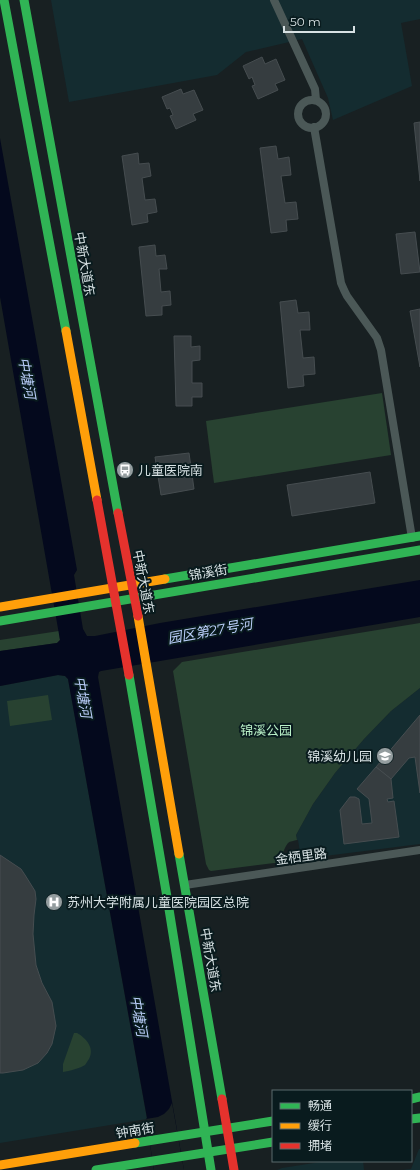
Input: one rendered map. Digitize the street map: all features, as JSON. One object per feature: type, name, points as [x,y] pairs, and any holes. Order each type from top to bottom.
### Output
[{"type":"main road","points":[[4,0],[121,627],[211,1170]]},
{"type":"main road","name":"中新大道东","points":[[24,0],[132,584],[234,1170]]},
{"type":"main road","name":"锦溪街","points":[[0,607],[416,537]]},
{"type":"main road","name":"锦溪街","points":[[0,621],[420,550]]},
{"type":"main road","name":"钟南街","points":[[0,1165],[272,1120]]},
{"type":"main road","points":[[96,1170],[272,1142]]},
{"type":"street","points":[[274,0],[314,90],[316,100]]},
{"type":"street","points":[[307,100],[316,100],[323,105],[325,113],[323,122],[314,127],[307,127],[300,122],[298,110],[307,100]]},
{"type":"street","points":[[314,127],[344,290],[377,338],[381,350],[416,537]]},
{"type":"street","name":"金栖里路","points":[[184,885],[420,850]]},
{"type":"shaded area","points":[[51,0],[420,0],[420,19],[401,23],[412,86],[333,120],[328,98],[302,39],[246,52],[217,75],[69,102]]},
{"type":"shaded area","name":"苏州大学附属儿童医院园区总院","points":[[58,675],[65,676],[68,679],[147,1119],[0,1143],[0,686]]},
{"type":"shaded area","name":"锦溪幼儿园","points":[[420,688],[420,844],[301,859],[296,835],[313,804],[335,773],[364,739],[391,711]]},
{"type":"shaded area","points":[[419,1149],[420,1170],[403,1170],[411,1169]]},
{"type":"shaded area","points":[[321,1162],[363,1162],[364,1170],[277,1170]]},
{"type":"green space","points":[[382,393],[391,455],[214,483],[206,421]]},
{"type":"green space","name":"锦溪公园","points":[[420,623],[420,688],[391,711],[364,739],[335,773],[313,804],[296,835],[297,840],[288,843],[282,855],[282,862],[211,871],[209,870],[206,864],[173,671],[182,662]]},
{"type":"green space","points":[[59,631],[60,640],[57,643],[0,651],[0,640]]},
{"type":"green space","points":[[48,695],[52,720],[10,726],[7,701]]},
{"type":"green space","points":[[74,1033],[77,1033],[84,1038],[89,1044],[91,1055],[85,1065],[63,1072],[63,1064]]},
{"type":"water","points":[[0,138],[77,570],[74,575],[83,629],[87,636],[95,636],[160,623],[420,580],[420,617],[99,672],[98,677],[184,1170],[154,1170],[147,1118],[68,679],[65,676],[58,675],[0,686],[0,651],[57,643],[60,640],[0,297]]},
{"type":"pier","points":[[172,1103],[184,1170],[154,1170],[146,1119],[158,1117],[164,1114]]},
{"type":"building","points":[[262,57],[265,64],[276,59],[285,80],[275,84],[278,90],[258,99],[252,86],[255,85],[252,77],[249,79],[243,66]]},
{"type":"building","points":[[181,89],[183,94],[194,90],[203,110],[193,114],[196,120],[176,129],[170,116],[173,115],[170,108],[167,109],[162,97]]},
{"type":"building","points":[[420,122],[420,181],[414,123]]},
{"type":"building","points":[[276,146],[278,159],[289,157],[291,175],[281,176],[285,203],[296,202],[298,219],[286,220],[287,231],[271,233],[260,148]]},
{"type":"building","points":[[138,153],[139,164],[149,163],[151,176],[142,178],[145,200],[155,199],[157,212],[147,214],[148,222],[132,225],[122,156]]},
{"type":"building","points":[[415,232],[420,272],[401,274],[396,234]]},
{"type":"building","points":[[155,245],[156,256],[165,255],[167,269],[159,269],[161,292],[170,291],[171,305],[162,306],[162,315],[146,316],[139,247]]},
{"type":"building","points":[[296,300],[298,313],[309,312],[310,330],[300,330],[303,358],[314,357],[315,374],[303,375],[304,386],[288,388],[280,302]]},
{"type":"building","points":[[420,309],[420,367],[410,311]]},
{"type":"building","points":[[174,336],[191,336],[191,347],[200,346],[200,360],[192,361],[192,383],[202,383],[202,397],[192,397],[192,406],[176,406]]},
{"type":"building","points":[[189,453],[194,489],[161,495],[155,457]]},
{"type":"building","points":[[370,472],[375,503],[292,516],[287,485]]},
{"type":"building","points":[[420,715],[420,793],[415,757],[409,758],[391,779],[376,767]]},
{"type":"building","points":[[376,767],[391,779],[393,798],[387,799],[388,802],[394,801],[399,837],[344,844],[340,810],[350,797],[359,799],[362,824],[372,823],[369,799],[357,789]]},
{"type":"building","points":[[0,855],[21,869],[35,891],[36,899],[33,934],[36,965],[42,983],[52,1002],[56,1026],[52,1044],[47,1053],[38,1063],[23,1070],[3,1073],[0,1073]]},
{"type":"traffic: fast","points":[[4,0],[66,331]]},
{"type":"traffic: fast","points":[[24,0],[118,513]]},
{"type":"traffic: fast","points":[[165,579],[420,536]]},
{"type":"traffic: fast","points":[[0,621],[420,550]]},
{"type":"traffic: fast","points":[[129,675],[168,903],[211,1170]]},
{"type":"traffic: fast","points":[[179,854],[222,1099]]},
{"type":"traffic: fast","points":[[412,1099],[420,1097]]},
{"type":"traffic: fast","points":[[412,1119],[420,1118]]},
{"type":"traffic: fast","points":[[135,1143],[272,1121]]},
{"type":"traffic: fast","points":[[96,1170],[272,1142]]},
{"type":"traffic: slow","points":[[66,331],[97,500]]},
{"type":"traffic: slow","points":[[0,607],[165,579]]},
{"type":"traffic: slow","points":[[138,616],[179,854]]},
{"type":"traffic: slow","points":[[0,1165],[135,1143]]},
{"type":"traffic: jam","points":[[97,500],[129,675]]},
{"type":"traffic: jam","points":[[118,513],[138,616]]},
{"type":"traffic: jam","points":[[222,1099],[234,1170]]},
{"type":"place","name":"儿童医院南","points":[[125,470]]},
{"type":"place","name":"锦溪幼儿园","points":[[385,756]]},
{"type":"place","name":"苏州大学附属儿童医院园区总院","points":[[54,902]]},
{"type":"water label","name":"中塘河","points":[[27,378]]},
{"type":"water label","name":"园区第27号河","points":[[210,631]]},
{"type":"water label","name":"中塘河","points":[[83,697]]},
{"type":"water label","name":"中塘河","points":[[139,1016]]}]
